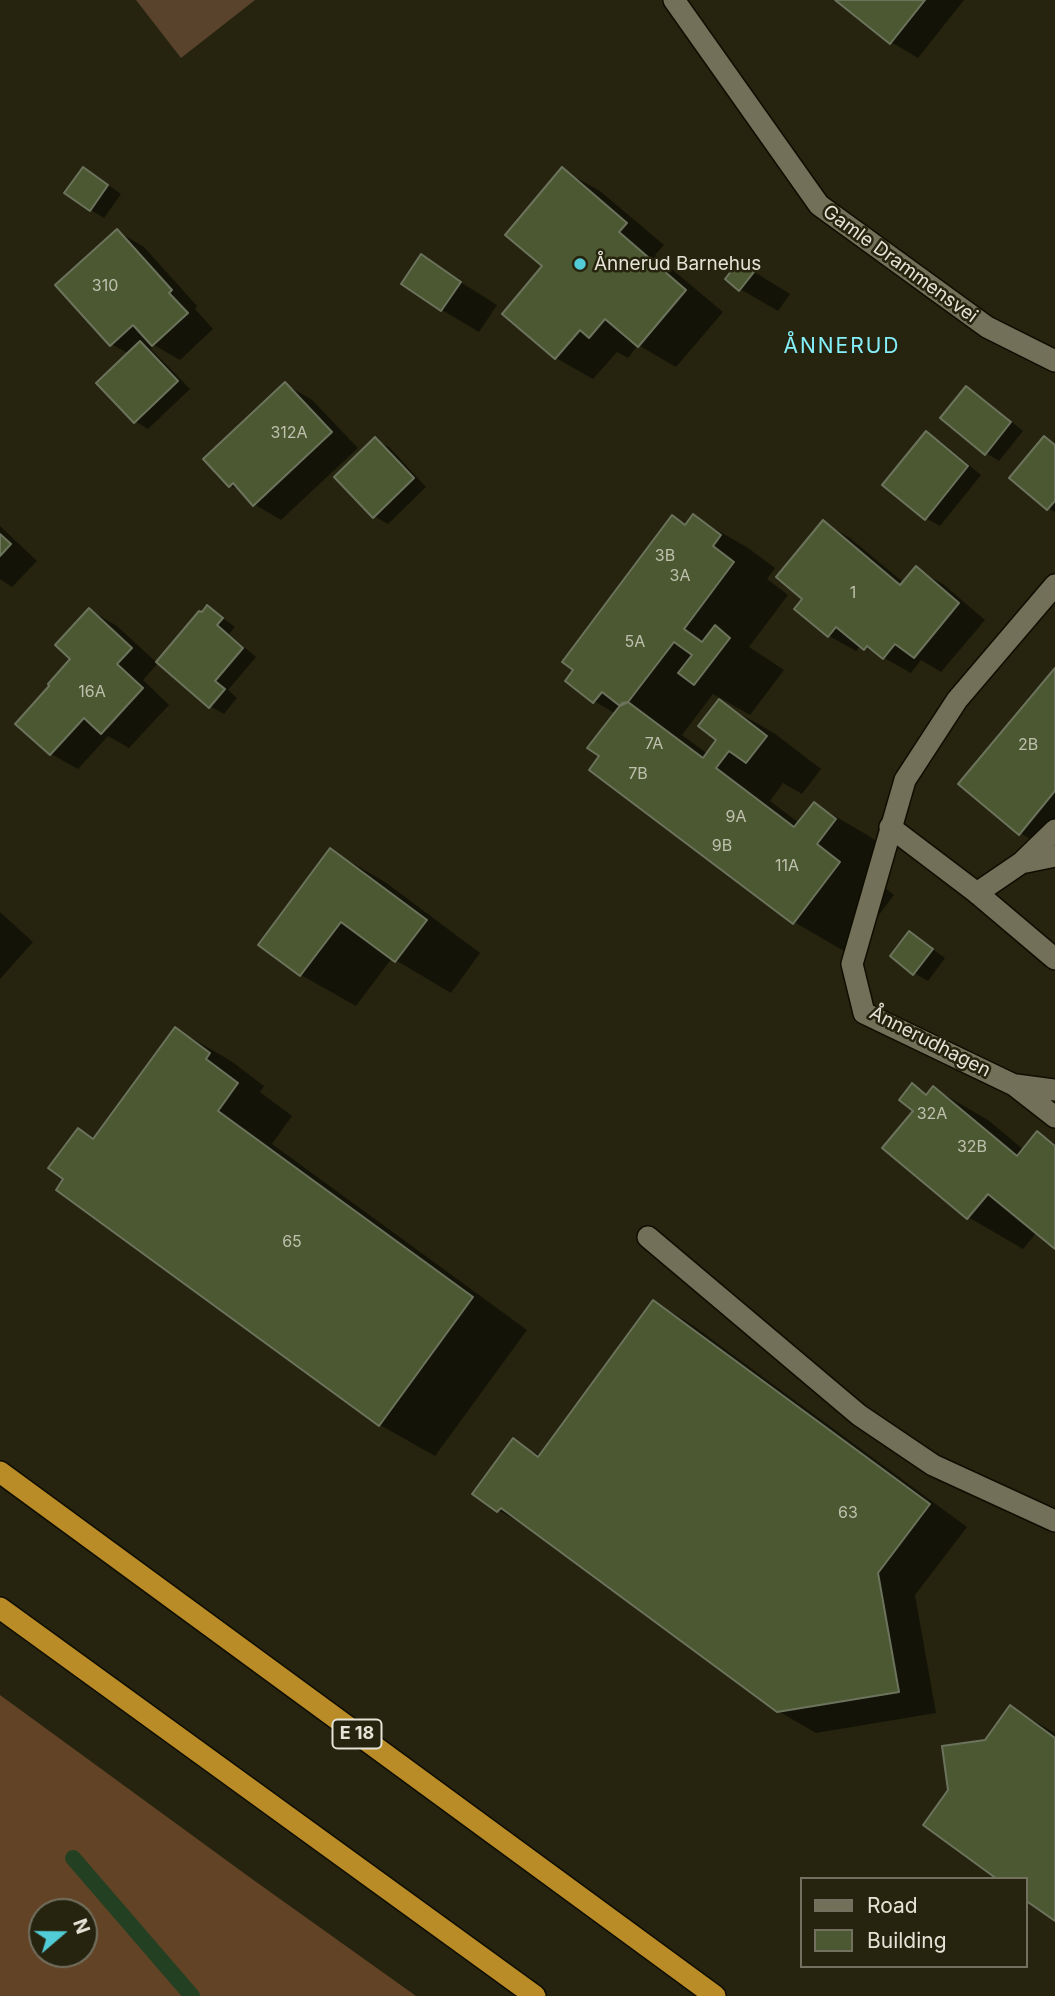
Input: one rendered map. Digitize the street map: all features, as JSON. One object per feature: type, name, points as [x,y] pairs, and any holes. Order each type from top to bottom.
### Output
[{"type":"highway","name":"E 18","points":[[0,1472],[715,1996]]},
{"type":"highway","points":[[0,1608],[533,1995]]},
{"type":"street","name":"Gamle Drammensvei","points":[[674,0],[819,205],[987,327],[1055,360]]},
{"type":"street","name":"Ånnerudhagen","points":[[1055,585],[957,700],[905,780],[852,964],[864,1013],[1014,1085],[1055,1117]]},
{"type":"street","points":[[890,827],[977,893],[1055,959]]},
{"type":"street","points":[[977,893],[1021,863],[1055,830]]},
{"type":"street","points":[[1021,863],[1055,856]]},
{"type":"street","name":"Ånnerudhagen","points":[[1014,1085],[1055,1090]]},
{"type":"street","points":[[648,1237],[859,1415],[933,1465],[1055,1521]]},
{"type":"shaded area","points":[[136,0],[255,0],[181,58]]},
{"type":"shaded area","points":[[0,1695],[252,1879],[416,1996],[0,1996]]},
{"type":"building","points":[[835,0],[925,0],[890,44]]},
{"type":"building","points":[[83,167],[108,185],[90,211],[64,193]]},
{"type":"building","points":[[562,167],[627,223],[619,232],[686,290],[638,347],[605,319],[589,338],[580,330],[555,359],[502,314],[542,266],[505,235]]},
{"type":"building","points":[[117,229],[172,290],[169,293],[188,313],[152,346],[133,325],[110,346],[55,285]]},
{"type":"building","points":[[421,254],[461,282],[441,311],[401,284]]},
{"type":"building","points":[[740,260],[754,272],[739,291],[725,279]]},
{"type":"building","points":[[140,341],[178,381],[134,423],[96,383]]},
{"type":"building","points":[[285,382],[332,432],[253,506],[233,483],[229,487],[203,459]]},
{"type":"building","points":[[966,386],[1011,422],[985,455],[940,418]]},
{"type":"building","points":[[926,431],[968,466],[925,520],[882,485]]},
{"type":"building","points":[[1044,436],[1055,445],[1055,501],[1047,510],[1009,478]]},
{"type":"building","points":[[375,437],[414,478],[373,518],[334,477]]},
{"type":"building","points":[[693,514],[721,535],[713,546],[734,562],[684,629],[702,642],[715,625],[730,638],[694,685],[678,673],[692,655],[674,642],[628,702],[620,706],[602,692],[593,703],[565,681],[573,670],[562,662],[672,515],[685,525]]},
{"type":"building","points":[[823,520],[900,585],[916,566],[959,603],[914,658],[895,644],[883,659],[867,646],[864,650],[836,627],[828,637],[794,609],[802,599],[776,577]]},
{"type":"building","points":[[0,534],[11,544],[0,556]]},
{"type":"building","points":[[207,605],[223,618],[217,625],[243,648],[215,681],[225,689],[209,708],[156,662]]},
{"type":"building","points":[[89,608],[132,648],[117,664],[143,688],[101,734],[84,718],[50,755],[15,724],[70,659],[55,645]]},
{"type":"building","points":[[1055,668],[1055,791],[1019,835],[958,784]]},
{"type":"building","points":[[719,699],[767,736],[746,763],[729,751],[716,768],[794,827],[814,802],[836,819],[817,844],[840,862],[793,924],[589,770],[599,756],[587,748],[622,703],[628,702],[703,758],[716,740],[698,726]]},
{"type":"building","points":[[330,848],[427,920],[395,962],[341,922],[300,976],[258,945]]},
{"type":"building","points":[[909,931],[933,949],[913,975],[890,956]]},
{"type":"building","points":[[175,1027],[210,1053],[206,1059],[238,1083],[218,1111],[473,1297],[379,1426],[56,1190],[63,1179],[48,1168],[78,1128],[93,1139]]},
{"type":"building","points":[[912,1083],[926,1095],[933,1086],[1017,1156],[1037,1131],[1055,1146],[1055,1249],[988,1194],[967,1219],[882,1148],[913,1111],[899,1100]]},
{"type":"building","points":[[653,1300],[930,1504],[878,1573],[899,1692],[777,1712],[501,1508],[497,1512],[472,1494],[513,1438],[538,1457]]},
{"type":"building","points":[[1010,1705],[1055,1738],[1055,1921],[1027,1901],[1027,1877],[994,1877],[923,1825],[948,1790],[942,1746],[985,1740]]},
{"type":"waterway","points":[[73,1858],[192,1996]]},
{"type":"place","name":"Ånnerud Barnehus","points":[[580,264]]},
{"type":"district","name":"ÅNNERUD","points":[[842,347]]}]
